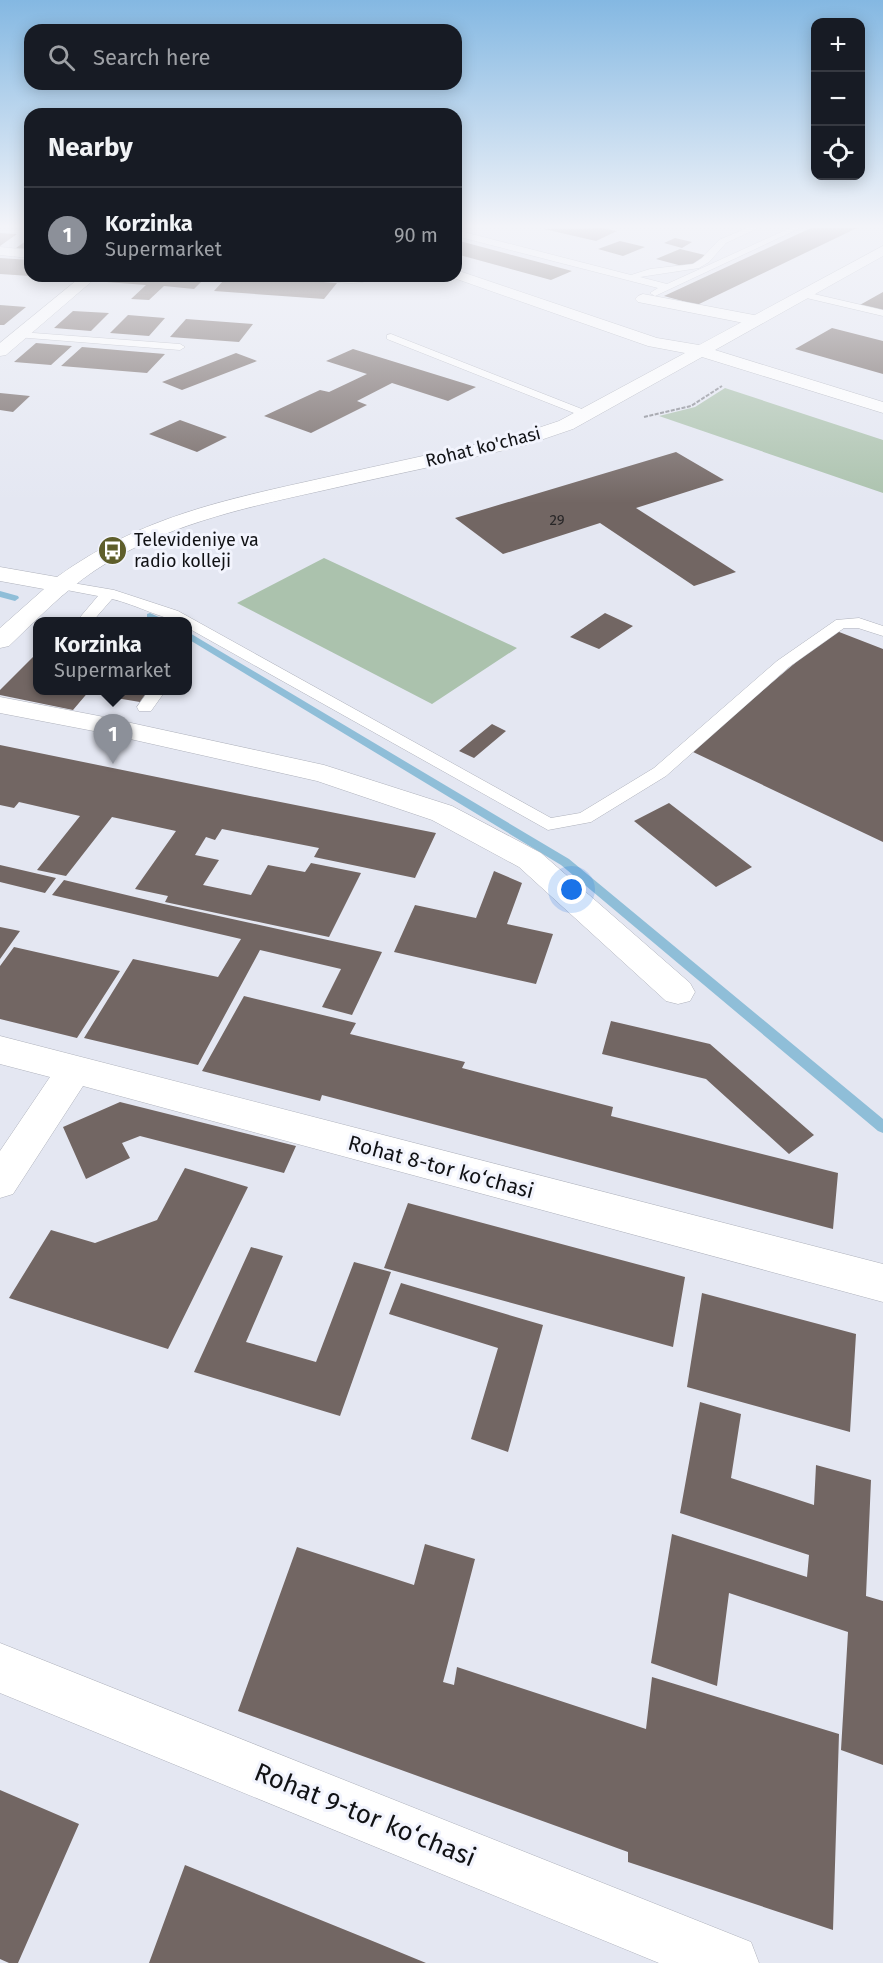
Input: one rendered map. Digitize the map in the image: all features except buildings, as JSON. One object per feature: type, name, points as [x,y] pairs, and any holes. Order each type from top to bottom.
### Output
[{"type":"street","points":[[0,351],[39,320]]},
{"type":"street","points":[[589,320],[654,342],[699,350],[883,408]]},
{"type":"street","name":"Rohat ko'chasi","points":[[0,641],[60,585],[87,566],[141,536],[230,505],[519,441],[588,415],[753,320]]},
{"type":"street","points":[[0,334],[20,335]]},
{"type":"street","points":[[654,342],[681,360],[883,422]]},
{"type":"street","points":[[0,574],[60,585]]},
{"type":"street","points":[[0,705],[99,724],[324,774],[442,813],[530,860],[678,992]]},
{"type":"street","name":"Rohat 8-tor ko‘chasi","points":[[0,1050],[883,1283]]},
{"type":"street","points":[[0,1182],[74,1070]]},
{"type":"street","name":"Rohat 9-tor ko‘chasi","points":[[0,1668],[730,1963]]},
{"type":"lane","points":[[20,335],[180,347]]},
{"type":"lane","points":[[392,337],[588,415]]},
{"type":"lane","points":[[60,585],[135,598],[177,617]]},
{"type":"lane","points":[[87,617],[109,593]]},
{"type":"lane","points":[[192,624],[548,824],[585,818],[660,772],[783,664],[841,623],[859,623],[883,631]]},
{"type":"lane","points":[[145,707],[154,695]]},
{"type":"green space","points":[[725,388],[883,440],[883,493],[659,416],[695,407]]},
{"type":"green space","points":[[324,558],[517,648],[432,704],[237,603]]},
{"type":"waterway","points":[[0,594],[15,598]]},
{"type":"waterway","points":[[192,637],[565,862],[883,1127]]},
{"type":"place","name":"Televideniye va radio kolleji","points":[[113,550]]},
{"type":"place","name":"Korzinka","points":[[113,764]]}]
